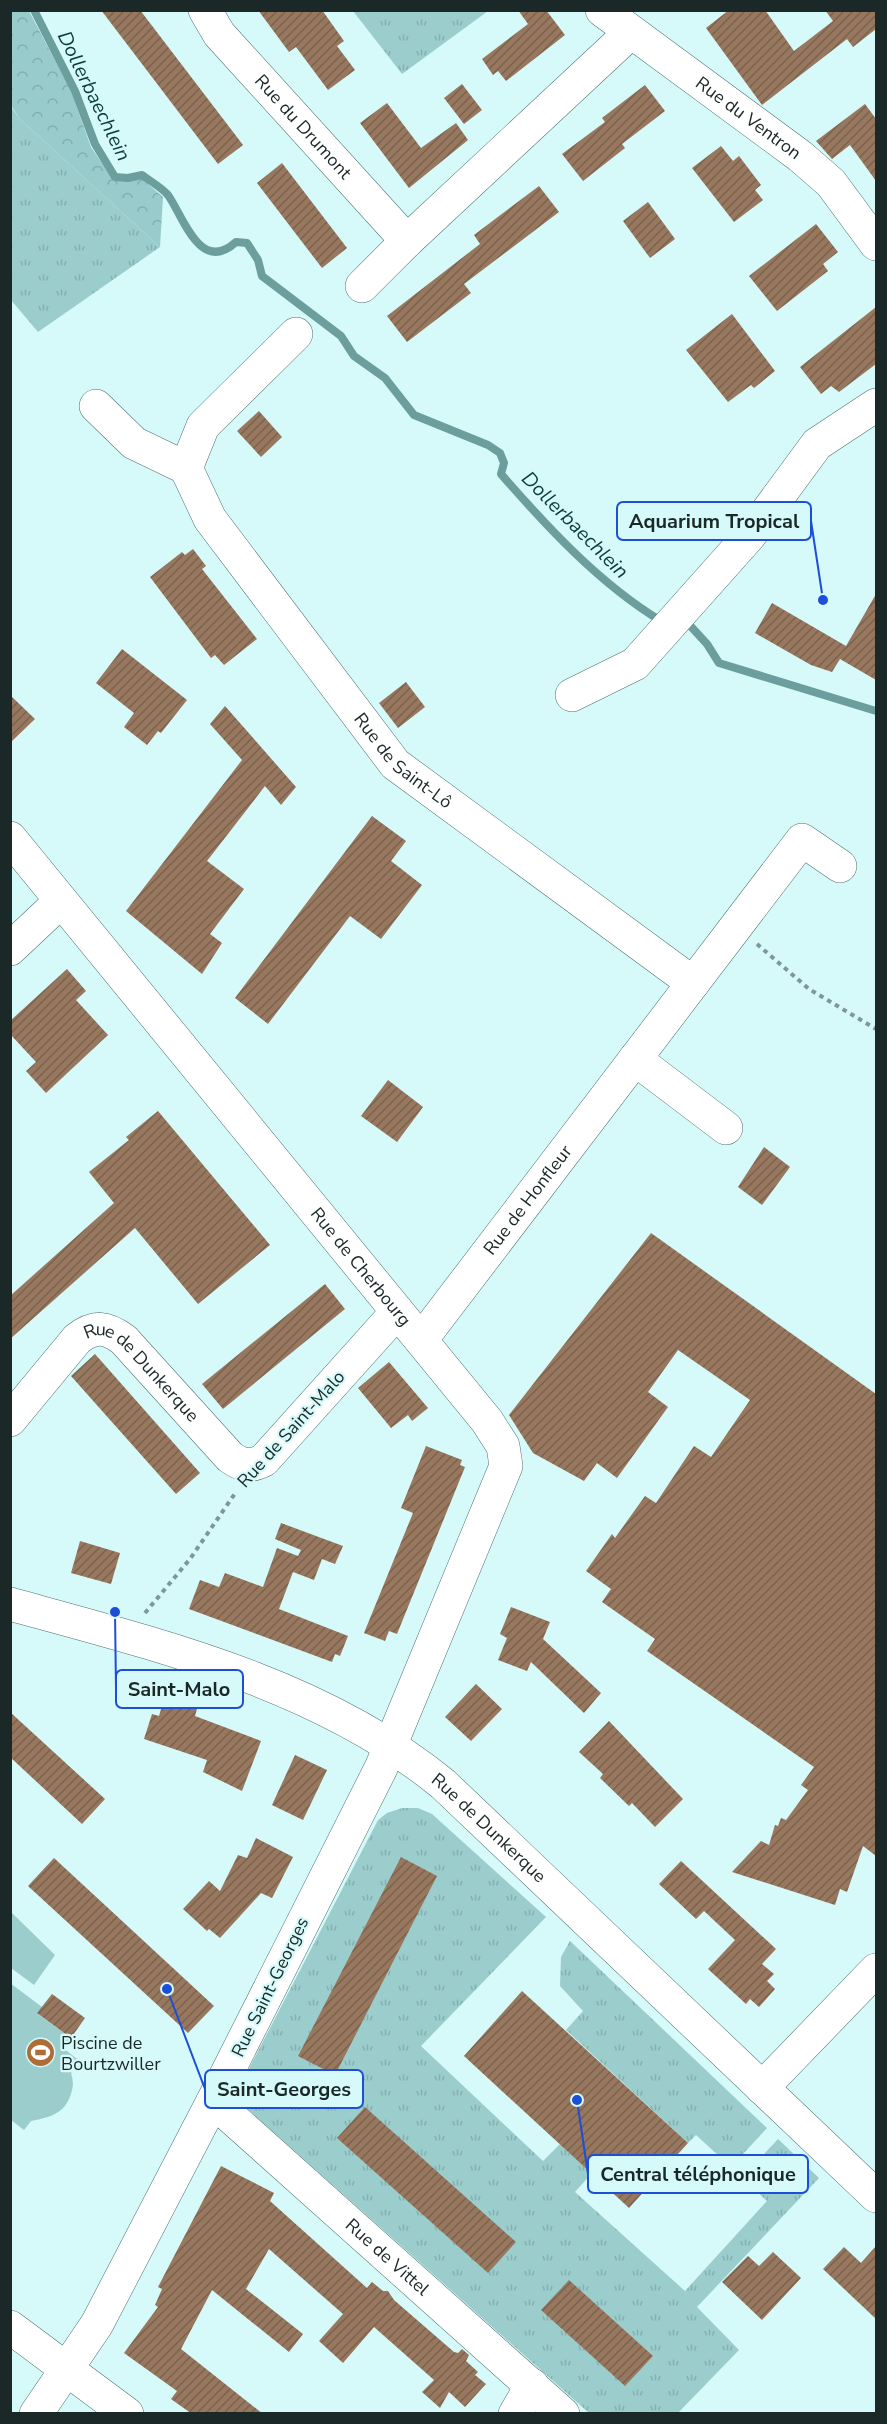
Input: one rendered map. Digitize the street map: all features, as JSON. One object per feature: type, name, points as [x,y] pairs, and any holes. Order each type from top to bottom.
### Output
[{"type":"street","name":"Rue du Drumont","points":[[205,10],[219,34],[406,241]]},
{"type":"street","name":"Rue du Ventron","points":[[603,10],[630,33],[800,156],[831,183],[876,244]]},
{"type":"street","points":[[362,286],[406,241],[630,33]]},
{"type":"street","points":[[96,406],[134,443],[186,468],[203,426],[296,334]]},
{"type":"street","points":[[572,695],[635,664],[750,535],[817,444],[876,405]]},
{"type":"street","name":"Rue de Saint-Lô","points":[[186,468],[210,519],[395,764],[693,983]]},
{"type":"street","name":"Rue de Cherbourg","points":[[10,838],[421,1340],[497,1435],[503,1446],[506,1466],[391,1745]]},
{"type":"street","name":"Rue de Honfleur","points":[[421,1340],[802,840],[840,866]]},
{"type":"street","points":[[10,949],[61,901]]},
{"type":"street","points":[[634,1059],[726,1128]]},
{"type":"street","name":"Rue de Saint-Malo","points":[[255,1464],[264,1460],[397,1312]]},
{"type":"street","name":"Rue de Dunkerque","points":[[10,1420],[77,1339],[90,1330],[106,1328],[124,1340],[230,1457],[239,1463],[255,1464]]},
{"type":"street","name":"Rue de Dunkerque","points":[[10,1604],[124,1636],[295,1696],[360,1726],[391,1745],[442,1784],[876,2196]]},
{"type":"street","name":"Rue Saint-Georges","points":[[36,2414],[97,2324],[213,2101],[391,1745]]},
{"type":"street","points":[[762,2088],[876,1970]]},
{"type":"street","name":"Rue de Vittel","points":[[213,2101],[563,2414]]},
{"type":"street","points":[[10,2327],[127,2414]]},
{"type":"street","points":[[515,2414],[532,2385]]},
{"type":"path","points":[[737,925],[809,989],[876,1029]]},
{"type":"path","name":"Rue de Saint-Malo","points":[[124,1636],[190,1559],[255,1464]]},
{"type":"green space","points":[[11,10],[29,11],[71,91],[91,147],[114,181],[142,179],[163,197],[160,247],[19,118],[11,105]]},
{"type":"green space","points":[[353,11],[488,11],[402,74]]},
{"type":"green space","points":[[10,105],[19,118],[160,247],[38,332],[11,300]]},
{"type":"green space","points":[[402,1808],[418,1808],[432,1814],[546,1917],[421,2046],[543,2161],[560,2144],[592,2173],[575,2192],[685,2291],[767,2201],[742,2178],[778,2139],[819,2178],[697,2307],[739,2350],[678,2413],[589,2413],[242,2104],[241,2084],[378,1820],[387,1813]]},
{"type":"green space","points":[[11,1912],[55,1955],[34,1985],[11,1968]]},
{"type":"green space","points":[[570,1941],[767,2128],[731,2167],[696,2135],[688,2143],[566,2030],[583,2011],[560,1986],[561,1957]]},
{"type":"green space","name":"Piscine de Bourtzwiller","points":[[10,1983],[42,2007],[38,2014],[71,2038],[63,2048],[77,2059],[71,2072],[73,2085],[67,2104],[46,2118],[31,2121],[24,2130],[11,2120]]},
{"type":"building","points":[[101,10],[140,10],[243,145],[218,164]]},
{"type":"building","points":[[258,10],[322,10],[344,41],[337,46],[355,70],[328,90],[296,47],[289,52]]},
{"type":"building","points":[[518,10],[546,10],[565,35],[506,81],[498,71],[493,75],[482,59],[528,24]]},
{"type":"building","points":[[729,10],[765,10],[794,51],[833,21],[825,10],[876,10],[876,29],[853,47],[847,39],[762,105],[706,28]]},
{"type":"building","points":[[462,84],[482,110],[464,124],[444,98]]},
{"type":"building","points":[[645,85],[665,111],[622,144],[625,148],[583,181],[562,154],[605,122],[602,118]]},
{"type":"building","points":[[387,103],[421,148],[456,123],[468,140],[409,188],[360,123]]},
{"type":"building","points":[[865,104],[876,119],[876,181],[850,145],[832,159],[816,141]]},
{"type":"building","points":[[721,146],[733,161],[739,156],[761,185],[755,190],[763,200],[734,222],[692,168]]},
{"type":"building","points":[[282,163],[347,248],[322,268],[257,183]]},
{"type":"building","points":[[539,186],[559,212],[464,284],[471,293],[407,342],[387,316],[480,244],[474,235]]},
{"type":"building","points":[[648,202],[675,239],[650,258],[623,221]]},
{"type":"building","points":[[816,224],[838,252],[823,264],[828,271],[777,311],[749,276]]},
{"type":"building","points":[[876,307],[876,364],[839,392],[831,386],[821,394],[800,367]]},
{"type":"building","points":[[732,314],[775,371],[754,388],[751,385],[728,402],[686,350]]},
{"type":"building","points":[[259,411],[282,437],[261,457],[237,431]]},
{"type":"building","points":[[193,549],[206,566],[202,569],[257,639],[224,665],[215,655],[211,658],[150,577],[182,552],[185,555]]},
{"type":"building","points":[[876,594],[876,680],[840,659],[832,672],[811,665],[755,633],[772,603],[846,646]]},
{"type":"building","points":[[122,649],[187,700],[161,733],[158,731],[147,745],[124,727],[134,713],[96,683]]},
{"type":"building","points":[[406,682],[425,707],[398,728],[379,703]]},
{"type":"building","points":[[10,695],[35,719],[10,743]]},
{"type":"building","points":[[225,706],[296,787],[281,805],[265,786],[207,861],[244,889],[210,934],[222,943],[202,974],[126,911],[242,760],[210,724]]},
{"type":"building","points":[[372,816],[406,841],[391,861],[422,885],[381,939],[350,916],[268,1024],[235,998]]},
{"type":"building","points":[[67,969],[86,991],[76,1000],[108,1035],[46,1093],[26,1071],[36,1062],[10,1034],[10,1021]]},
{"type":"building","points":[[388,1080],[423,1107],[397,1142],[361,1116]]},
{"type":"building","points":[[158,1111],[270,1245],[198,1304],[135,1228],[10,1339],[10,1296],[114,1203],[89,1172],[129,1140],[126,1137]]},
{"type":"building","points":[[764,1147],[790,1167],[762,1205],[738,1187]]},
{"type":"building","points":[[651,1233],[876,1394],[876,1856],[863,1846],[847,1892],[840,1889],[835,1905],[732,1872],[761,1841],[769,1845],[775,1825],[778,1826],[781,1818],[786,1820],[808,1790],[801,1785],[814,1767],[647,1651],[655,1639],[602,1602],[611,1589],[586,1571],[612,1534],[615,1538],[645,1496],[656,1503],[694,1446],[711,1457],[750,1400],[678,1350],[648,1392],[668,1407],[617,1478],[597,1463],[584,1481],[533,1453],[509,1415]]},
{"type":"building","points":[[325,1284],[345,1309],[223,1409],[202,1384]]},
{"type":"building","points":[[95,1354],[200,1473],[176,1494],[71,1376]]},
{"type":"building","points":[[389,1362],[428,1408],[412,1421],[408,1415],[391,1428],[358,1388]]},
{"type":"building","points":[[426,1446],[462,1460],[460,1465],[465,1467],[397,1634],[389,1631],[385,1641],[364,1633],[413,1513],[401,1508]]},
{"type":"building","points":[[281,1523],[343,1546],[335,1564],[322,1559],[314,1580],[293,1572],[279,1609],[348,1636],[340,1656],[335,1654],[332,1662],[189,1609],[200,1580],[219,1587],[225,1573],[263,1587],[277,1548],[298,1556],[301,1550],[275,1539]]},
{"type":"building","points":[[80,1541],[120,1553],[111,1584],[71,1573]]},
{"type":"building","points":[[511,1607],[550,1622],[543,1639],[601,1693],[584,1713],[531,1662],[527,1671],[498,1660],[507,1638],[500,1634]]},
{"type":"building","points":[[476,1684],[502,1709],[471,1741],[445,1717]]},
{"type":"building","points":[[168,1686],[195,1695],[193,1703],[198,1705],[195,1716],[261,1741],[242,1791],[203,1772],[207,1760],[144,1739],[152,1714],[159,1716]]},
{"type":"building","points":[[10,1712],[105,1799],[82,1824],[10,1757]]},
{"type":"building","points":[[609,1721],[683,1799],[655,1827],[632,1803],[629,1806],[600,1778],[603,1774],[579,1752]]},
{"type":"building","points":[[295,1755],[327,1770],[303,1820],[272,1805]]},
{"type":"building","points":[[256,1838],[293,1857],[272,1898],[261,1893],[220,1938],[209,1929],[207,1931],[183,1909],[209,1881],[220,1891],[238,1855],[247,1858]]},
{"type":"building","points":[[401,1857],[437,1876],[335,2075],[298,2056]]},
{"type":"building","points":[[54,1858],[214,2006],[188,2033],[28,1886]]},
{"type":"building","points":[[681,1861],[776,1949],[762,1964],[774,1974],[767,1981],[775,1989],[759,2007],[750,1999],[746,2004],[708,1969],[735,1940],[704,1911],[696,1919],[659,1884]]},
{"type":"building","points":[[522,1991],[688,2143],[629,2208],[464,2056]]},
{"type":"building","points":[[52,1994],[85,2018],[71,2038],[37,2013]]},
{"type":"building","points":[[365,2107],[516,2242],[488,2273],[337,2138]]},
{"type":"building","points":[[221,2166],[274,2193],[270,2201],[367,2288],[372,2282],[383,2291],[388,2291],[394,2300],[454,2352],[458,2353],[462,2349],[469,2355],[466,2361],[478,2372],[475,2375],[486,2384],[465,2407],[449,2392],[440,2408],[422,2392],[434,2380],[374,2327],[343,2363],[319,2341],[343,2314],[269,2249],[246,2289],[303,2334],[289,2352],[212,2290],[181,2349],[263,2414],[192,2414],[171,2399],[177,2391],[124,2353],[158,2307],[155,2305],[162,2289],[158,2287]]},
{"type":"building","points":[[876,2246],[876,2319],[823,2269],[844,2247],[861,2263]]},
{"type":"building","points":[[773,2252],[801,2278],[762,2320],[722,2282],[748,2256],[759,2266]]},
{"type":"building","points":[[569,2280],[653,2356],[625,2386],[541,2310]]},
{"type":"waterway","name":"Dollerbaechlein","points":[[34,10],[75,91],[95,144],[115,177],[128,178],[142,175],[162,189],[168,195],[194,239],[212,252],[223,250],[236,242],[247,243],[258,260],[262,276],[341,336],[354,356],[385,378],[414,415],[488,445],[500,453],[504,463],[501,474],[537,515],[617,590],[661,621]]},
{"type":"waterway","name":"Dollerbaechlein","points":[[685,620],[707,644],[719,663],[876,711]]},
{"type":"place","name":"Aquarium Tropical","points":[[823,600]]},
{"type":"place","name":"Saint-Malo","points":[[115,1612]]},
{"type":"place","name":"Saint-Georges","points":[[167,1989]]},
{"type":"place","name":"Piscine de Bourtzwiller","points":[[40,2053]]},
{"type":"place","name":"Central téléphonique","points":[[577,2100]]}]
